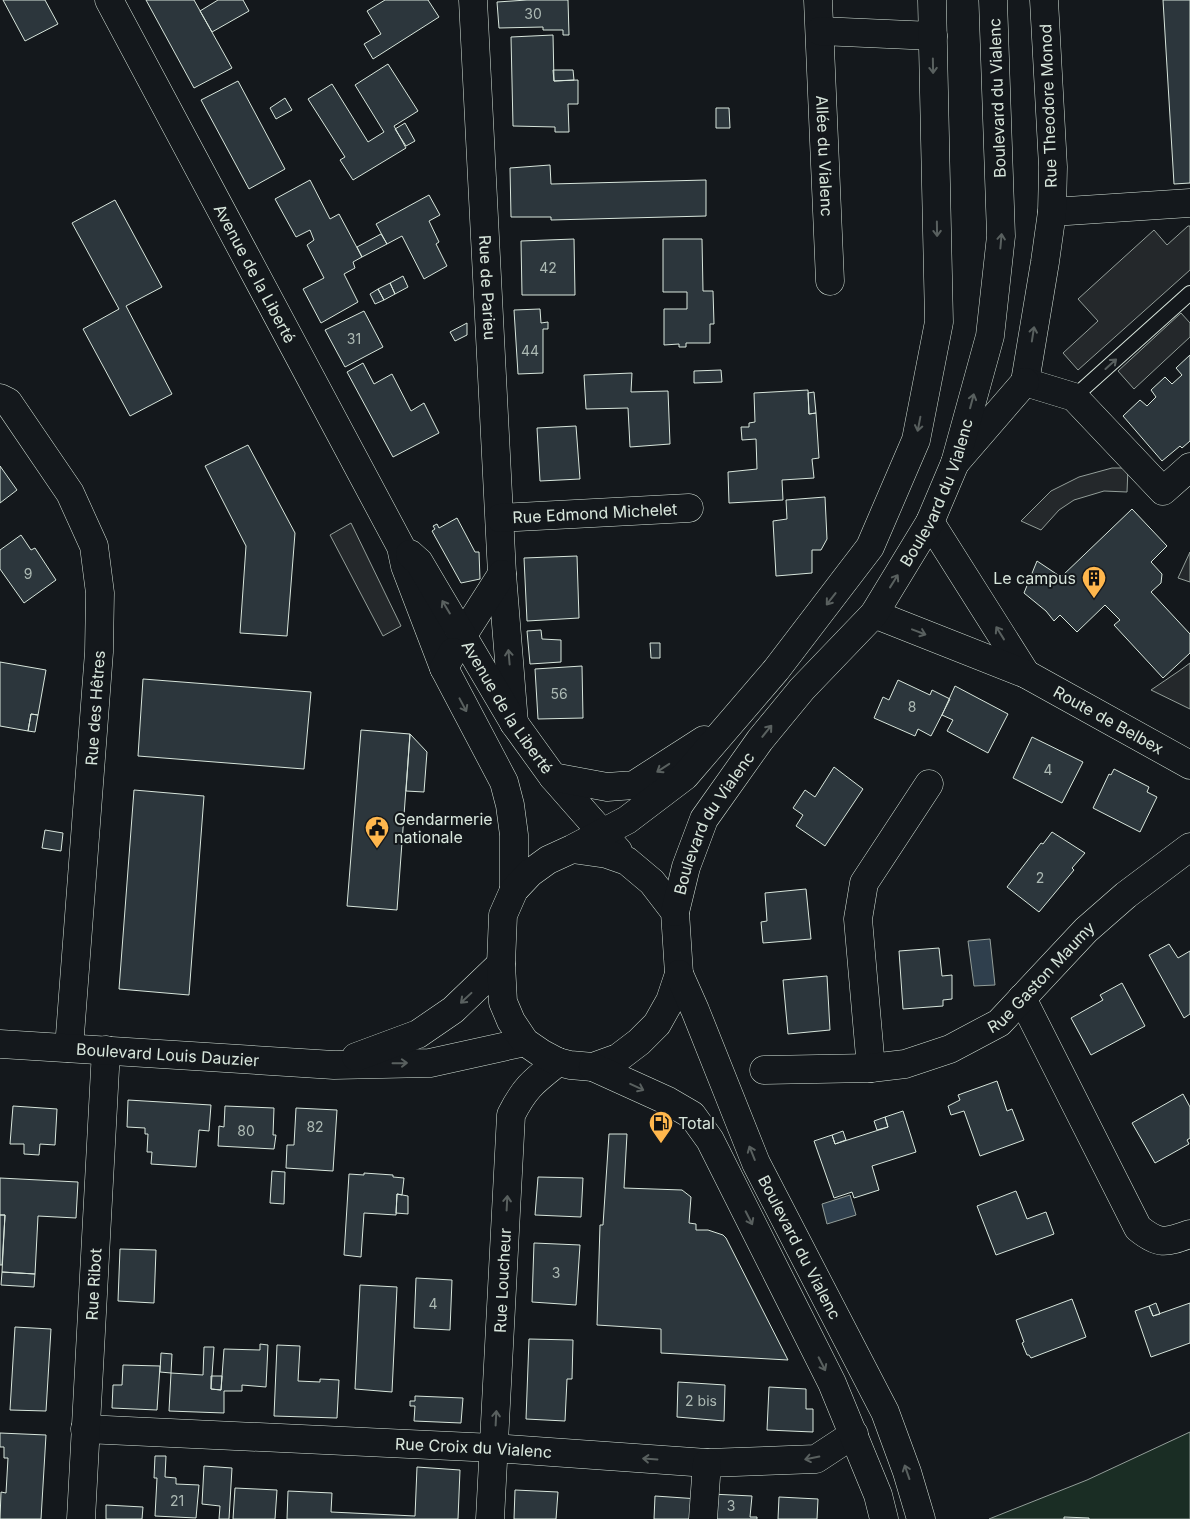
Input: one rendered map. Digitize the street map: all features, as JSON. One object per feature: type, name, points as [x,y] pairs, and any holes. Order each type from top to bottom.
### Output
[{"type":"street","name":"Avenue de la Liberté","points":[[109,0],[401,546],[405,566],[454,650],[514,723],[553,777],[627,861],[652,882],[674,912]]},
{"type":"street","name":"Rue de Parieu","points":[[473,0],[502,574],[514,723]]},
{"type":"street","name":"Allée du Vialenc","points":[[818,0],[830,281]]},
{"type":"street","points":[[884,1519],[878,1495],[832,1383],[710,1140],[692,1115],[668,1102],[593,1067],[558,1062],[525,1042],[511,1021],[503,1002],[501,964],[503,915],[514,890],[530,873],[548,860],[627,820],[685,776],[776,670],[870,547],[916,440],[939,322],[932,0]]},
{"type":"street","name":"Boulevard du Vialenc","points":[[674,912],[686,867],[704,819],[760,740],[802,688],[874,614],[930,522],[955,463],[990,336],[1002,236],[993,0]]},
{"type":"street","name":"Rue Theodore Monod","points":[[1026,382],[1052,212],[1052,167],[1044,0]]},
{"type":"street","points":[[820,31],[933,36]]},
{"type":"street","points":[[1052,212],[1190,203]]},
{"type":"street","points":[[955,463],[1026,382],[1074,397],[1163,491],[1190,467]]},
{"type":"street","name":"Rue des Hêtres","points":[[0,398],[8,402],[70,493],[94,546],[100,593],[99,652],[69,1048]]},
{"type":"street","name":"Rue Edmond Michelet","points":[[500,518],[690,508]]},
{"type":"street","name":"Route de Belbex","points":[[930,522],[1026,674]]},
{"type":"street","name":"Avenue de la Liberté","points":[[401,546],[419,562],[504,782],[513,828],[514,890]]},
{"type":"street","points":[[454,650],[502,574]]},
{"type":"street","name":"Route de Belbex","points":[[874,614],[1026,674],[1190,765]]},
{"type":"street","points":[[553,777],[607,787],[634,785],[732,721]]},
{"type":"street","points":[[871,1068],[858,919],[864,883],[929,784]]},
{"type":"street","name":"Rue Gaston Maumy","points":[[764,1070],[871,1068],[905,1064],[950,1049],[999,1023],[1086,930],[1126,896],[1190,847]]},
{"type":"street","points":[[572,849],[607,854],[627,861]]},
{"type":"street","points":[[593,1067],[618,1058],[639,1042],[657,1024],[670,1000],[679,974],[674,912]]},
{"type":"street","name":"Boulevard Louis Dauzier","points":[[334,1065],[418,1034],[453,1010],[501,964]]},
{"type":"street","name":"Boulevard du Vialenc","points":[[679,974],[756,1163],[885,1412],[907,1472],[921,1519]]},
{"type":"street","points":[[1022,998],[1138,1228],[1153,1239],[1170,1241],[1190,1234]]},
{"type":"street","name":"Boulevard Louis Dauzier","points":[[0,1044],[334,1065],[430,1063],[525,1042]]},
{"type":"street","name":"Rue Ribot","points":[[80,1519],[106,1050]]},
{"type":"street","name":"Rue Loucheur","points":[[490,1519],[511,1115],[530,1084],[558,1062]]},
{"type":"street","name":"Rue Croix du Vialenc","points":[[85,1429],[494,1448],[707,1463],[816,1459],[854,1434]]},
{"type":"street","points":[[704,1519],[707,1463]]},
{"type":"lane","points":[[1074,397],[1190,293]]},
{"type":"green space","points":[[1190,1432],[1190,1519],[989,1519],[1087,1480]]},
{"type":"shaded area","points":[[1190,226],[1190,270],[1078,370],[1063,353],[1098,321],[1078,299],[1154,230],[1167,245]]},
{"type":"shaded area","points":[[1181,313],[1190,323],[1190,337],[1134,389],[1118,371]]},
{"type":"shaded area","points":[[1112,468],[1128,468],[1127,492],[1104,491],[1074,500],[1059,510],[1041,530],[1021,521],[1051,491],[1079,477]]},
{"type":"shaded area","points":[[351,523],[401,626],[383,636],[330,535]]},
{"type":"shaded area","points":[[1190,552],[1190,582],[1178,578]]},
{"type":"shaded area","points":[[1190,663],[1190,709],[1151,690],[1179,671]]},
{"type":"water","points":[[990,939],[995,985],[974,986],[968,941]]},
{"type":"water","points":[[850,1195],[856,1215],[827,1224],[822,1204]]},
{"type":"building","points":[[3,0],[45,0],[58,24],[25,41]]},
{"type":"building","points":[[146,0],[194,0],[232,68],[194,88]]},
{"type":"building","points":[[218,0],[243,0],[249,11],[212,32],[200,11]]},
{"type":"building","points":[[385,0],[428,0],[439,17],[373,59],[364,44],[381,34],[367,11]]},
{"type":"building","points":[[568,0],[569,35],[563,35],[563,30],[543,30],[543,27],[499,28],[497,2]]},
{"type":"building","points":[[1163,0],[1190,0],[1190,183],[1174,184]]},
{"type":"building","points":[[553,35],[554,81],[578,80],[578,104],[568,104],[569,132],[555,132],[555,127],[513,126],[511,37]]},
{"type":"building","points":[[388,64],[418,111],[394,126],[406,148],[353,180],[340,160],[345,157],[308,99],[332,84],[368,142],[384,132],[355,85]]},
{"type":"building","points":[[553,70],[573,70],[574,80],[554,81]]},
{"type":"building","points":[[238,81],[285,169],[249,189],[201,100]]},
{"type":"building","points":[[285,98],[292,110],[276,119],[270,108]]},
{"type":"building","points":[[716,108],[729,108],[730,128],[716,128]]},
{"type":"building","points":[[405,123],[415,141],[406,146],[395,129]]},
{"type":"building","points":[[550,165],[551,184],[706,180],[706,216],[551,220],[551,217],[511,217],[510,168]]},
{"type":"building","points":[[310,180],[330,219],[339,214],[362,257],[353,262],[355,268],[344,274],[358,302],[321,323],[303,289],[324,278],[307,245],[314,240],[310,230],[296,237],[275,199]]},
{"type":"building","points":[[429,195],[440,215],[429,221],[439,242],[436,244],[447,266],[424,279],[402,236],[387,244],[376,224]]},
{"type":"building","points":[[115,200],[162,287],[126,306],[172,394],[130,416],[83,329],[119,309],[72,223]]},
{"type":"building","points":[[381,234],[387,244],[362,257],[357,247]]},
{"type":"building","points":[[574,239],[575,295],[522,295],[521,241]]},
{"type":"building","points":[[663,239],[702,239],[703,291],[713,291],[714,324],[710,324],[710,343],[686,343],[686,347],[679,347],[679,344],[664,345],[664,309],[687,309],[687,292],[663,292]]},
{"type":"building","points":[[403,276],[408,287],[395,294],[390,283]]},
{"type":"building","points":[[390,283],[395,294],[384,300],[378,289]]},
{"type":"building","points":[[378,289],[384,300],[375,304],[370,294]]},
{"type":"building","points":[[540,309],[541,323],[548,322],[548,329],[543,329],[543,373],[518,374],[514,310]]},
{"type":"building","points":[[364,311],[383,347],[345,367],[325,330]]},
{"type":"building","points":[[467,323],[467,335],[455,341],[450,332]]},
{"type":"building","points":[[1190,355],[1190,441],[1182,448],[1180,446],[1162,461],[1123,416],[1140,400],[1147,406],[1156,397],[1151,390],[1165,377],[1172,384],[1182,375],[1176,368]]},
{"type":"building","points":[[363,363],[374,384],[392,374],[411,411],[424,403],[439,433],[393,457],[347,372]]},
{"type":"building","points":[[721,370],[722,382],[694,383],[694,371]]},
{"type":"building","points":[[632,373],[631,392],[668,391],[670,444],[630,447],[628,408],[586,409],[584,375]]},
{"type":"building","points":[[808,390],[809,414],[816,413],[819,458],[812,459],[814,478],[782,480],[783,500],[729,503],[728,472],[757,469],[756,439],[742,440],[741,427],[749,427],[749,423],[755,422],[754,393]]},
{"type":"building","points":[[814,392],[816,413],[809,414],[808,393]]},
{"type":"building","points":[[576,426],[580,479],[540,481],[537,428]]},
{"type":"building","points":[[248,445],[295,533],[287,636],[240,633],[246,546],[205,466]]},
{"type":"building","points":[[0,466],[17,490],[0,503]]},
{"type":"building","points":[[825,497],[827,539],[821,550],[812,550],[812,573],[776,576],[773,521],[787,519],[786,500]]},
{"type":"building","name":"Le campus","points":[[1132,509],[1167,546],[1151,562],[1162,574],[1161,583],[1151,592],[1190,634],[1190,653],[1163,678],[1114,625],[1120,620],[1105,605],[1077,632],[1060,615],[1054,621],[1046,611],[1024,593],[1037,561],[1061,577]]},
{"type":"building","points":[[457,518],[475,552],[479,552],[480,579],[461,583],[432,531],[435,529],[433,526],[437,524],[439,528]]},
{"type":"building","points":[[21,535],[31,550],[35,548],[56,580],[24,603],[0,569],[0,550]]},
{"type":"building","points":[[577,556],[579,618],[527,621],[524,558]]},
{"type":"building","points":[[541,630],[542,639],[561,640],[561,662],[530,664],[527,631]]},
{"type":"building","points":[[650,643],[660,643],[660,658],[651,658]]},
{"type":"building","points":[[0,662],[46,670],[38,715],[31,714],[28,731],[0,726]]},
{"type":"building","points":[[582,666],[583,718],[538,719],[535,669]]},
{"type":"building","points":[[143,679],[311,692],[304,769],[138,756]]},
{"type":"building","points":[[898,680],[930,695],[932,690],[950,699],[931,736],[918,729],[915,736],[874,718],[883,697],[889,700]]},
{"type":"building","points":[[955,686],[1008,714],[988,753],[947,731],[953,720],[942,715]]},
{"type":"building","points":[[31,714],[38,715],[35,732],[28,731]]},
{"type":"building","name":"Gendarmerie nationale","points":[[361,730],[410,734],[397,910],[347,906]]},
{"type":"building","points":[[410,734],[427,752],[424,792],[406,791]]},
{"type":"building","points":[[1032,737],[1083,762],[1062,803],[1013,778]]},
{"type":"building","points":[[834,767],[863,789],[825,846],[796,826],[803,815],[793,808],[805,790],[815,797]]},
{"type":"building","points":[[1114,769],[1149,787],[1147,792],[1157,797],[1140,832],[1093,808],[1109,774],[1111,775]]},
{"type":"building","points":[[134,790],[204,796],[189,995],[119,989]]},
{"type":"building","points":[[45,830],[63,833],[61,851],[42,848]]},
{"type":"building","points":[[1052,832],[1085,853],[1072,868],[1074,870],[1039,912],[1007,887],[1041,843],[1043,844]]},
{"type":"building","points":[[806,889],[811,939],[763,943],[761,922],[767,921],[765,893]]},
{"type":"building","points":[[1169,944],[1178,958],[1190,951],[1190,1014],[1184,1018],[1149,955]]},
{"type":"building","points":[[939,948],[942,976],[952,975],[952,999],[943,1000],[943,1006],[903,1009],[899,951]]},
{"type":"building","points":[[827,976],[830,1030],[788,1034],[783,980]]},
{"type":"building","points":[[1122,983],[1145,1026],[1091,1055],[1071,1018],[1103,1000],[1100,995]]},
{"type":"building","points":[[997,1081],[1007,1111],[1012,1109],[1024,1140],[980,1156],[964,1111],[951,1115],[948,1106],[960,1100],[958,1095]]},
{"type":"building","points":[[1183,1094],[1190,1107],[1190,1138],[1187,1140],[1189,1144],[1155,1163],[1132,1123]]},
{"type":"building","points":[[128,1100],[211,1105],[209,1131],[199,1130],[196,1167],[151,1164],[152,1152],[147,1152],[148,1134],[145,1134],[145,1128],[127,1127]]},
{"type":"building","points":[[13,1106],[57,1109],[55,1145],[40,1144],[39,1155],[24,1154],[24,1144],[10,1144]]},
{"type":"building","points":[[225,1106],[274,1108],[273,1135],[276,1135],[274,1149],[218,1146],[219,1126],[224,1127]]},
{"type":"building","points":[[296,1108],[337,1110],[333,1171],[286,1168],[287,1145],[294,1145]]},
{"type":"building","points":[[903,1111],[916,1152],[872,1166],[879,1190],[854,1198],[852,1192],[834,1198],[814,1141],[832,1135],[835,1144],[888,1127],[885,1117]]},
{"type":"building","points":[[885,1117],[888,1127],[877,1130],[874,1121]]},
{"type":"building","points":[[843,1131],[846,1140],[835,1144],[832,1135]]},
{"type":"building","points":[[609,1134],[627,1134],[624,1188],[682,1190],[691,1197],[689,1223],[696,1224],[696,1230],[708,1230],[723,1235],[726,1238],[788,1360],[661,1353],[661,1329],[597,1325],[600,1225],[603,1225]]},
{"type":"building","points":[[272,1171],[285,1172],[284,1204],[270,1203]]},
{"type":"building","points":[[364,1173],[393,1175],[393,1177],[404,1178],[402,1195],[397,1194],[396,1215],[364,1213],[361,1257],[344,1255],[349,1174],[364,1175]]},
{"type":"building","points":[[538,1177],[583,1178],[581,1217],[535,1215]]},
{"type":"building","points":[[0,1178],[78,1182],[76,1218],[38,1216],[35,1274],[2,1272],[5,1215],[0,1215]]},
{"type":"building","points":[[1016,1191],[1027,1219],[1046,1212],[1054,1234],[996,1255],[977,1206]]},
{"type":"building","points":[[397,1194],[408,1196],[408,1214],[396,1213]]},
{"type":"building","points":[[0,1215],[5,1215],[2,1265],[0,1265]]},
{"type":"building","points":[[534,1243],[580,1245],[576,1305],[532,1302]]},
{"type":"building","points":[[120,1249],[156,1250],[154,1303],[118,1301]]},
{"type":"building","points":[[2,1272],[35,1274],[34,1287],[1,1285]]},
{"type":"building","points":[[416,1278],[452,1280],[450,1330],[414,1328]]},
{"type":"building","points":[[360,1285],[397,1287],[392,1392],[355,1389]]},
{"type":"building","points":[[1072,1299],[1086,1337],[1031,1358],[1027,1355],[1022,1343],[1024,1342],[1016,1320]]},
{"type":"building","points":[[1156,1303],[1160,1314],[1153,1316],[1149,1306]]},
{"type":"building","points":[[1190,1303],[1190,1343],[1151,1357],[1135,1311],[1149,1306],[1153,1316]]},
{"type":"building","points":[[15,1327],[51,1329],[46,1411],[10,1410]]},
{"type":"building","points":[[529,1339],[573,1340],[572,1379],[567,1379],[565,1421],[526,1419]]},
{"type":"building","points":[[260,1344],[268,1345],[266,1387],[242,1385],[242,1391],[224,1391],[224,1413],[169,1411],[171,1373],[203,1375],[204,1347],[214,1347],[211,1389],[221,1390],[224,1349],[260,1350]]},
{"type":"building","points":[[277,1345],[300,1346],[298,1381],[320,1382],[320,1379],[339,1380],[337,1418],[274,1416]]},
{"type":"building","points":[[161,1353],[172,1354],[171,1373],[160,1372]]},
{"type":"building","points":[[123,1365],[160,1366],[157,1410],[112,1408],[113,1385],[122,1385]]},
{"type":"building","points":[[211,1376],[222,1376],[221,1390],[211,1389]]},
{"type":"building","points":[[678,1382],[725,1385],[724,1421],[677,1417]]},
{"type":"building","points":[[769,1387],[806,1389],[806,1409],[813,1409],[813,1432],[767,1430]]},
{"type":"building","points":[[415,1396],[463,1398],[461,1423],[414,1421],[415,1406],[410,1406],[410,1401],[415,1401]]},
{"type":"building","points":[[0,1433],[46,1435],[41,1519],[0,1519],[1,1492],[6,1493],[8,1458],[4,1458],[4,1447],[0,1447]]},
{"type":"building","points":[[155,1456],[166,1456],[165,1477],[176,1478],[176,1484],[199,1485],[196,1518],[155,1516],[157,1478],[154,1478]]},
{"type":"building","points":[[204,1466],[232,1468],[229,1519],[219,1519],[220,1506],[202,1504]]},
{"type":"building","points":[[417,1467],[460,1470],[458,1519],[287,1519],[288,1491],[332,1493],[331,1512],[415,1516]]},
{"type":"building","points":[[235,1488],[277,1490],[275,1519],[233,1519]]},
{"type":"building","points":[[515,1490],[558,1492],[556,1519],[514,1519]]},
{"type":"building","points":[[711,1494],[752,1496],[750,1517],[757,1517],[757,1519],[709,1519]]},
{"type":"building","points":[[655,1496],[699,1499],[697,1519],[654,1519]]},
{"type":"building","points":[[779,1497],[818,1499],[817,1519],[778,1519]]},
{"type":"building","points":[[106,1505],[143,1507],[142,1519],[106,1519]]},
{"type":"building","points":[[1064,1517],[1089,1518],[1089,1519],[1064,1519]]},
{"type":"place","name":"Le campus","points":[[1094,599]]},
{"type":"place","name":"Gendarmerie nationale","points":[[377,849]]},
{"type":"place","name":"Total","points":[[661,1144]]}]
